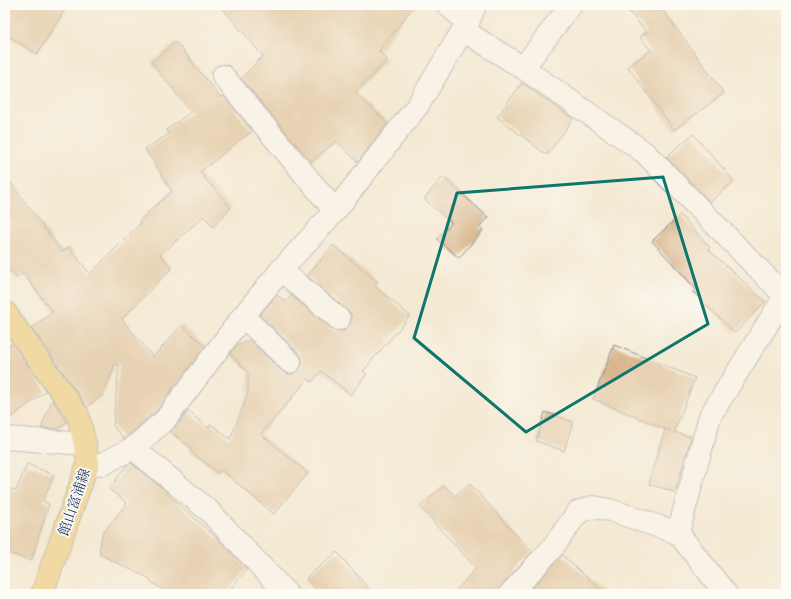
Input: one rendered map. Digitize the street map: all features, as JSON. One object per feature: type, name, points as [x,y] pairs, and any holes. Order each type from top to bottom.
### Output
[{"type":"main road","points":[[5,312],[78,415],[87,453]]},
{"type":"main road","name":"館山富浦線","points":[[42,594],[87,453]]},
{"type":"street","points":[[448,5],[469,19],[523,68],[644,152],[785,296],[710,416],[678,533]]},
{"type":"street","points":[[523,68],[571,5]]},
{"type":"street","points":[[5,438],[87,453],[103,464],[133,448],[165,420],[242,316],[334,211],[418,105],[469,19]]},
{"type":"street","points":[[223,76],[334,211]]},
{"type":"street","points":[[281,270],[339,319]]},
{"type":"street","points":[[242,316],[290,362]]},
{"type":"street","points":[[133,448],[209,511],[288,594]]},
{"type":"street","points":[[510,594],[553,547],[578,512],[593,507],[610,510],[678,533],[726,594]]},
{"type":"highlighted area","points":[[663,177],[708,324],[526,432],[414,338],[457,193]]},
{"type":"building","points":[[5,5],[68,5],[37,54],[5,34]]},
{"type":"building","points":[[220,5],[415,5],[379,51],[387,60],[355,93],[388,123],[358,162],[336,141],[311,162],[241,78],[263,56]]},
{"type":"building","points":[[623,5],[659,5],[724,93],[674,130],[628,67],[651,50],[640,37],[647,32]]},
{"type":"building","points":[[176,42],[221,98],[223,96],[252,131],[200,172],[231,208],[213,227],[204,216],[160,255],[172,268],[122,319],[153,357],[182,325],[205,346],[156,411],[124,439],[113,426],[119,365],[115,364],[103,395],[87,407],[32,328],[53,312],[23,273],[16,278],[5,264],[5,175],[62,252],[69,247],[90,274],[141,223],[139,221],[172,191],[145,149],[169,134],[166,130],[191,112],[151,62]]},
{"type":"building","points":[[522,83],[573,119],[547,155],[497,117]]},
{"type":"building","points":[[693,134],[734,181],[710,202],[666,157]]},
{"type":"building","points":[[443,177],[488,217],[479,227],[483,230],[459,258],[437,239],[452,223],[424,199]]},
{"type":"building","points":[[680,215],[710,247],[708,249],[765,302],[735,333],[693,292],[696,289],[652,241]]},
{"type":"building","points":[[333,245],[378,282],[375,286],[410,316],[363,371],[367,374],[351,395],[321,371],[312,382],[308,379],[261,434],[308,473],[274,514],[220,469],[218,473],[190,451],[192,449],[171,432],[188,411],[208,428],[211,424],[230,439],[248,394],[248,372],[230,354],[235,347],[249,340],[287,374],[293,374],[299,370],[302,365],[302,358],[299,353],[260,315],[277,295],[286,302],[291,295],[331,329],[343,331],[348,327],[351,321],[351,314],[307,276]]},
{"type":"building","points":[[12,344],[46,391],[5,422],[5,349]]},
{"type":"building","points":[[614,345],[695,378],[674,432],[691,437],[675,492],[649,484],[665,429],[670,431],[593,399]]},
{"type":"building","points":[[52,400],[67,422],[57,429],[41,428]]},
{"type":"building","points":[[545,412],[573,422],[564,451],[536,441]]},
{"type":"building","points":[[131,463],[167,492],[166,493],[219,540],[247,569],[226,594],[170,594],[151,582],[150,579],[99,554],[102,534],[127,503],[109,489],[127,465]]},
{"type":"building","points":[[27,464],[54,475],[43,501],[49,504],[31,561],[5,552],[5,487],[16,491]]},
{"type":"building","points":[[469,483],[532,552],[501,586],[498,594],[453,594],[476,568],[420,507],[444,485],[455,496]]},
{"type":"building","points":[[337,552],[373,594],[320,594],[306,578]]},
{"type":"building","points":[[562,555],[606,594],[527,594]]}]
